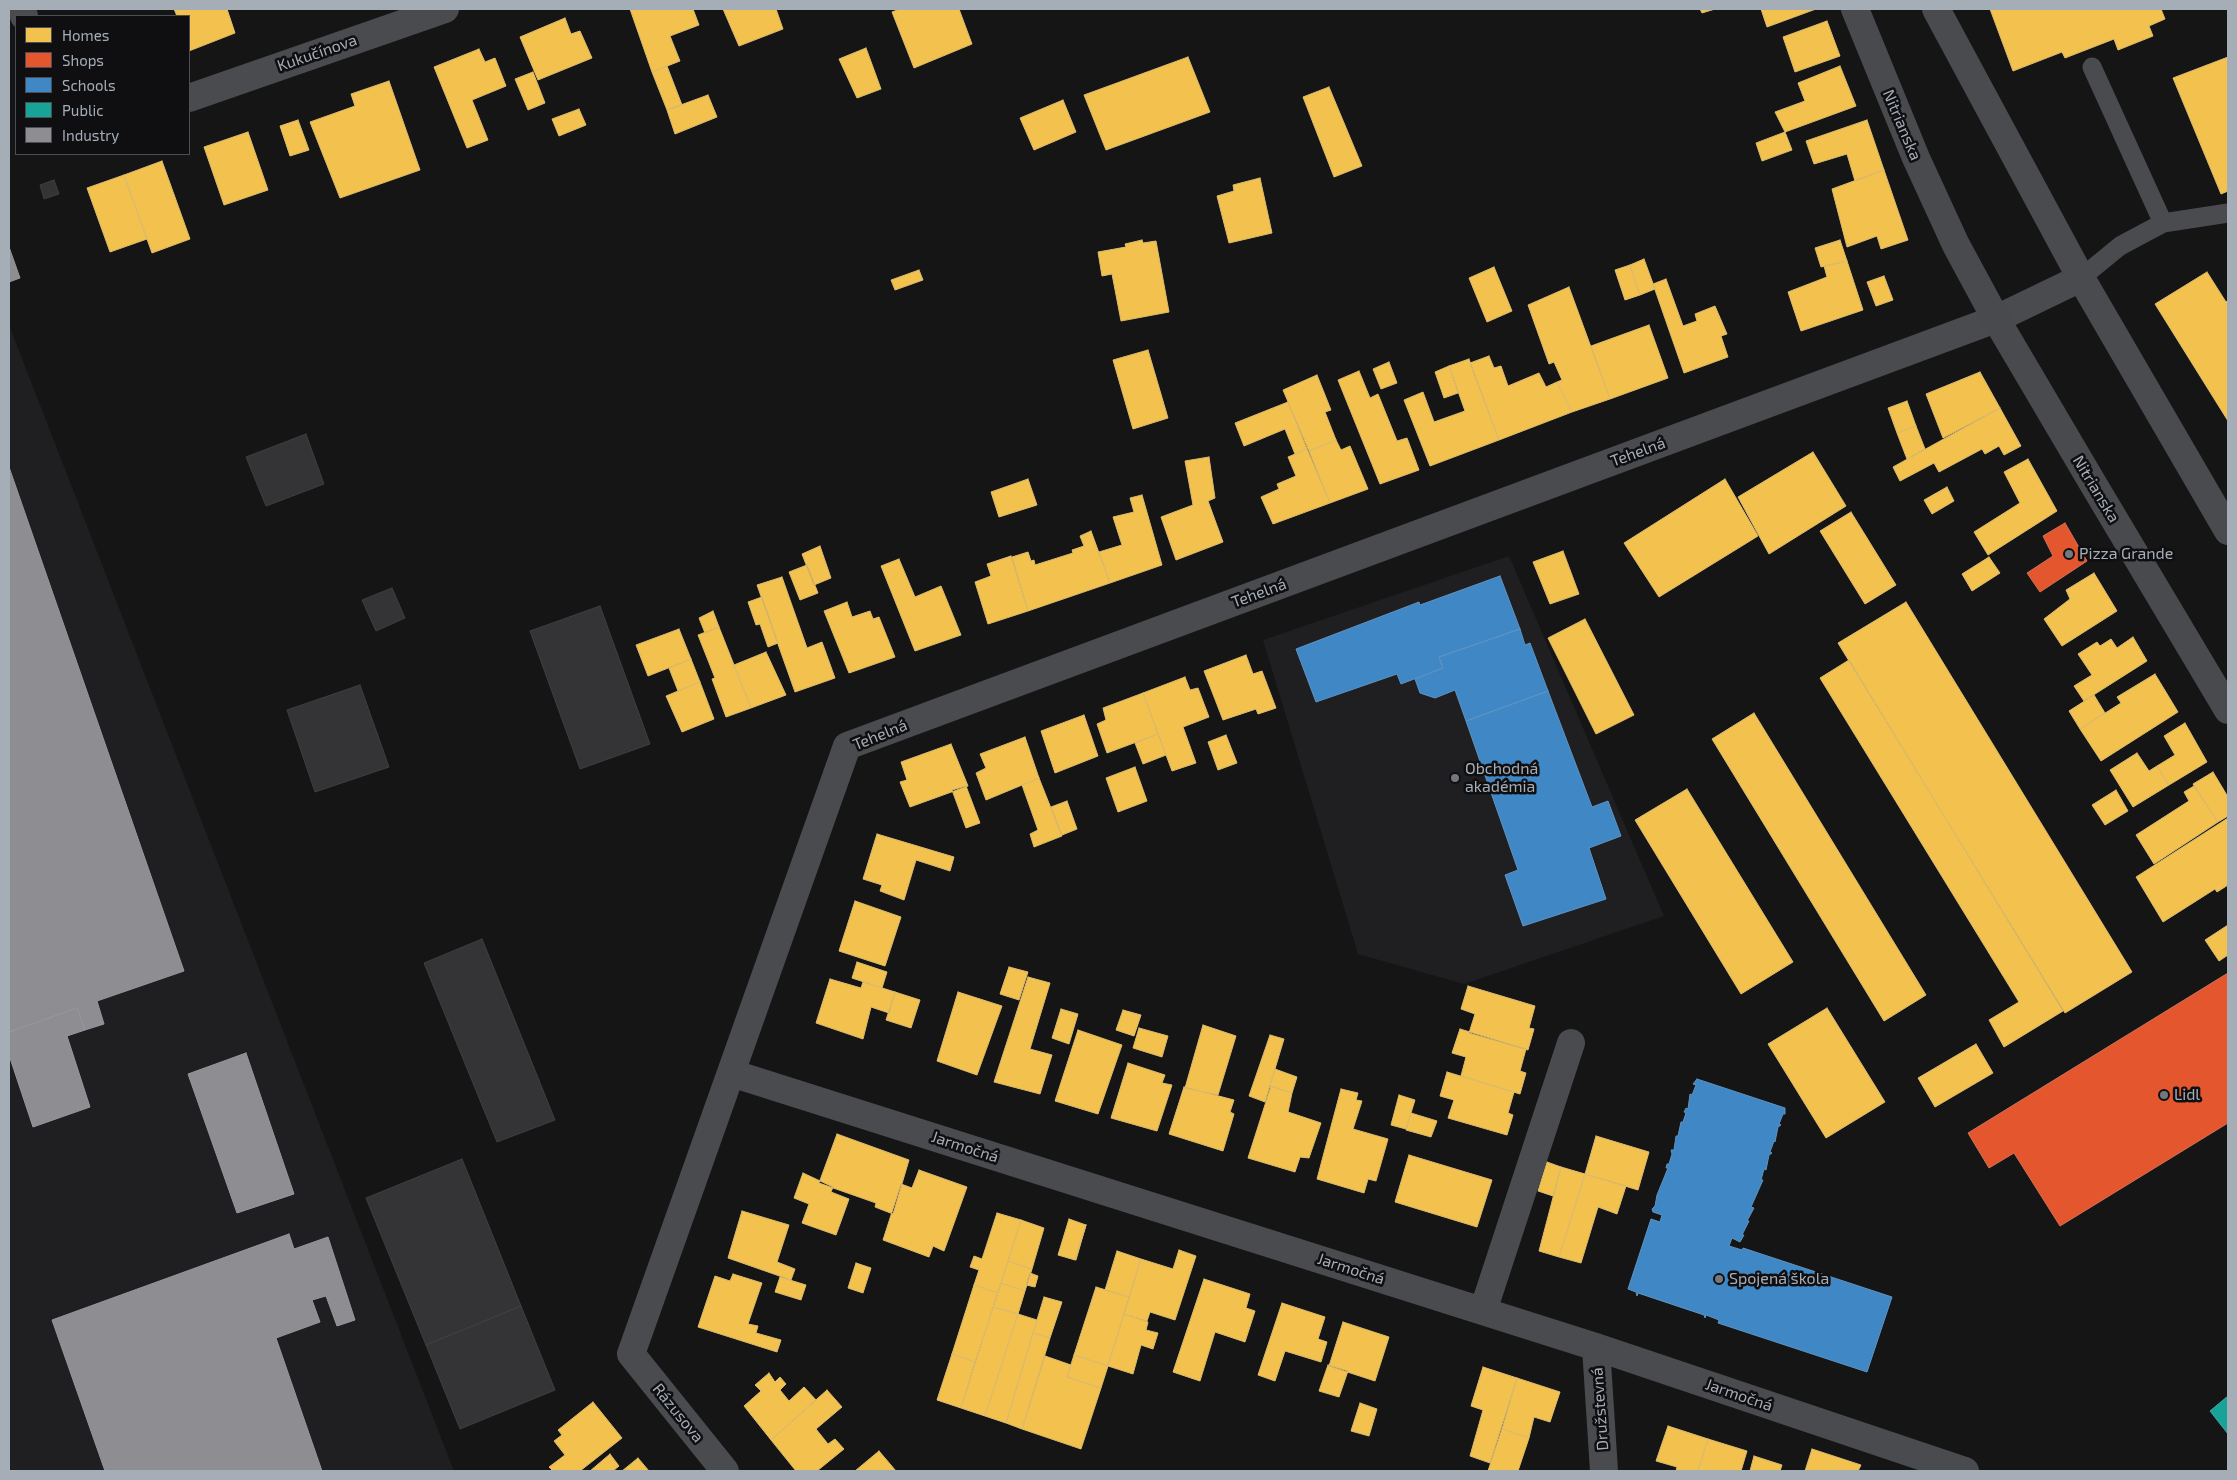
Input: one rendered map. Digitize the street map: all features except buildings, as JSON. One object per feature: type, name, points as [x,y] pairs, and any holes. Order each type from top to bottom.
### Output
[{"type":"main road","name":"Nitrianska","points":[[1855,9],[1916,158],[1956,245],[1996,319],[2228,710]]},
{"type":"street","name":"Kukučínova","points":[[190,98],[446,9]]},
{"type":"street","points":[[1936,9],[2080,278],[2228,531]]},
{"type":"street","points":[[1996,319],[2080,278]]},
{"type":"street","name":"Tehelná","points":[[731,1073],[847,746],[1996,319]]},
{"type":"street","points":[[1483,1311],[1572,1043]]},
{"type":"street","name":"Jarmočná","points":[[731,1073],[1596,1347],[1966,1471]]},
{"type":"street","name":"Rázusova","points":[[725,1471],[631,1354],[731,1073]]},
{"type":"street","name":"Družstevná","points":[[1596,1347],[1604,1471]]},
{"type":"lane","points":[[2092,67],[2163,223]]},
{"type":"lane","points":[[2080,278],[2120,246],[2163,223],[2228,213]]},
{"type":"shaded area","points":[[9,325],[454,1471],[9,1471]]},
{"type":"shaded area","name":"Obchodná akadémia","points":[[1509,556],[1664,916],[1464,984],[1358,954],[1263,640]]},
{"type":"place","name":"Pizza Grande","points":[[2069,554]]},
{"type":"place","name":"Obchodná akadémia","points":[[1455,778]]},
{"type":"place","name":"Lidl","points":[[2164,1095]]},
{"type":"place","name":"Spojená škola","points":[[1719,1279]]}]
